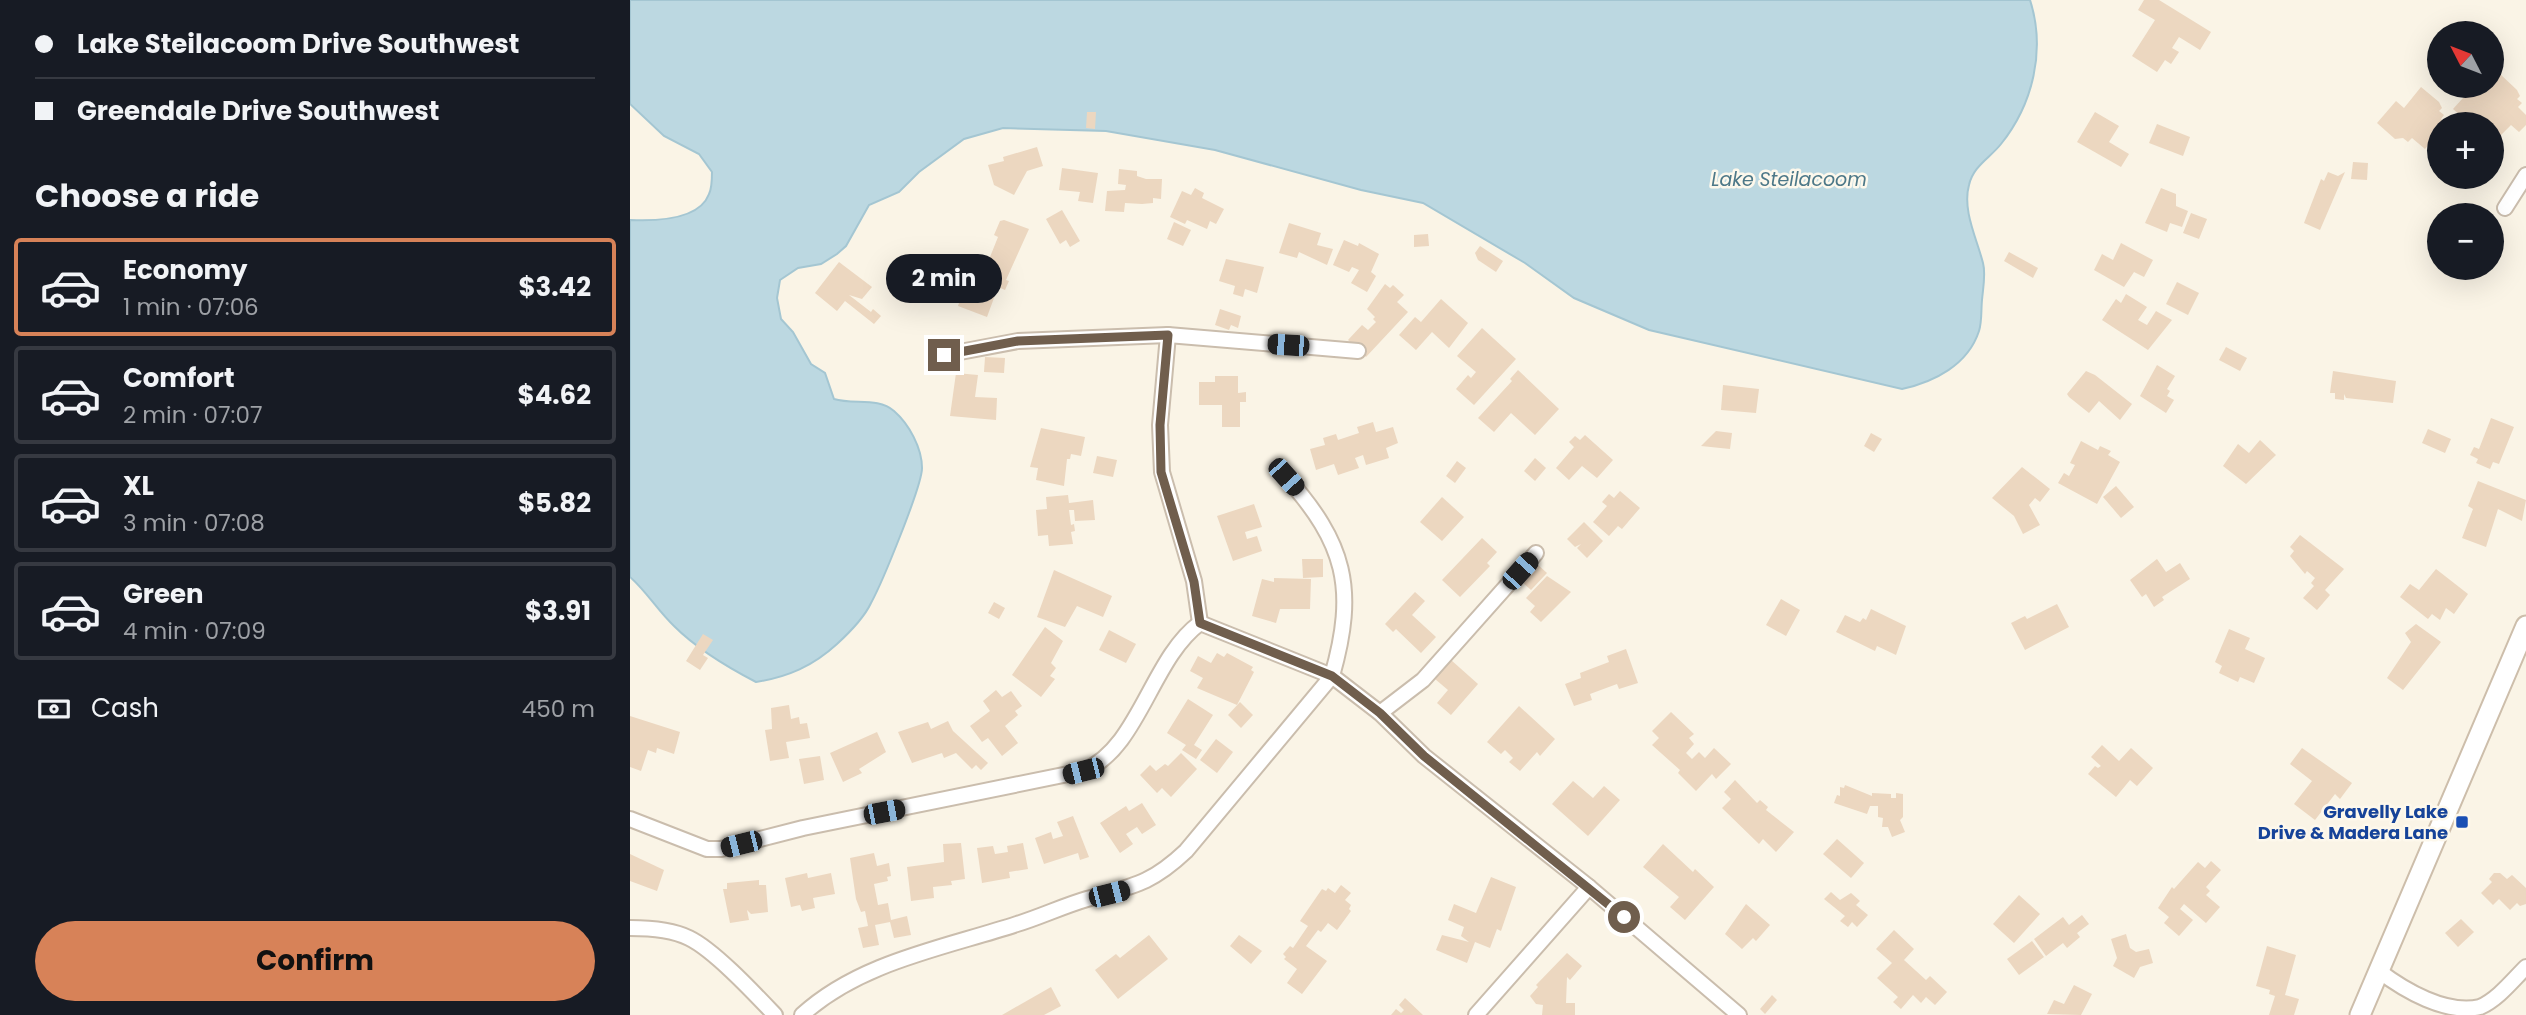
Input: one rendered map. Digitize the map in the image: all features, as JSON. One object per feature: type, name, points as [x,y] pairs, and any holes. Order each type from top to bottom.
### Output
[{"type":"main road","points":[[2360,1015],[2526,626]]},
{"type":"street","points":[[2505,208],[2526,175]]},
{"type":"street","points":[[1168,335],[1160,425],[1161,472],[1194,582],[1200,623]]},
{"type":"street","points":[[944,355],[1018,341],[1168,335],[1358,351]]},
{"type":"street","points":[[802,1015],[832,992],[890,965],[1087,899],[1131,888],[1163,873],[1185,851],[1332,676],[1340,648],[1343,587],[1340,562],[1325,526],[1286,477]]},
{"type":"street","points":[[1380,713],[1423,680],[1536,553]]},
{"type":"street","points":[[1200,623],[1332,676],[1380,713],[1424,756],[1589,887],[1739,1015]]},
{"type":"street","points":[[630,819],[707,849],[721,849],[803,828],[1083,771],[1106,759],[1181,640],[1200,623]]},
{"type":"street","points":[[1476,1015],[1589,887]]},
{"type":"street","points":[[630,928],[648,928],[689,938],[733,974],[775,1015]]},
{"type":"street","points":[[2379,971],[2421,999],[2457,1010],[2476,1009],[2486,1004],[2526,967]]},
{"type":"water","name":"Lake Steilacoom","points":[[630,0],[2030,0],[2037,38],[2034,76],[2021,112],[2001,144],[1974,173],[1967,195],[1971,224],[1984,272],[1979,331],[1967,353],[1948,370],[1926,382],[1902,389],[1649,330],[1574,298],[1525,263],[1423,203],[1361,190],[1215,150],[1106,131],[1003,128],[964,139],[919,172],[899,192],[869,205],[846,246],[837,254],[821,264],[798,268],[780,280],[777,298],[781,319],[793,332],[811,364],[825,373],[834,399],[881,404],[894,411],[914,437],[922,468],[916,494],[892,556],[871,603],[860,620],[828,652],[809,664],[789,674],[756,682],[724,664],[683,635],[630,577],[630,220],[674,218],[696,210],[709,194],[712,172],[699,154],[664,136],[630,104]]},
{"type":"building","points":[[2144,0],[2159,0],[2211,32],[2200,50],[2179,37],[2172,48],[2179,52],[2171,64],[2165,60],[2157,72],[2132,56],[2155,20],[2138,10]]},
{"type":"building","points":[[2504,78],[2520,96],[2517,99],[2522,103],[2518,107],[2526,115],[2526,125],[2519,132],[2511,125],[2504,132],[2504,112],[2456,112],[2453,109],[2463,98],[2504,98]]},
{"type":"building","points":[[2421,87],[2427,92],[2427,98],[2434,98],[2439,102],[2442,108],[2440,112],[2427,112],[2425,149],[2412,138],[2408,142],[2403,138],[2395,139],[2377,123],[2396,101],[2404,108]]},
{"type":"building","points":[[1087,112],[1096,112],[1095,129],[1086,128]]},
{"type":"building","points":[[2095,112],[2119,126],[2109,142],[2129,154],[2121,167],[2077,142]]},
{"type":"building","points":[[2157,124],[2190,137],[2183,156],[2149,143]]},
{"type":"building","points":[[1037,147],[1043,166],[1027,171],[1014,195],[994,185],[988,165],[1004,161],[1003,157]]},
{"type":"building","points":[[2353,162],[2368,163],[2367,180],[2351,179]]},
{"type":"building","points":[[1062,168],[1098,173],[1093,203],[1078,201],[1080,192],[1059,190]]},
{"type":"building","points":[[1119,169],[1137,171],[1137,176],[1146,179],[1162,179],[1161,199],[1153,198],[1153,203],[1125,203],[1124,212],[1105,211],[1107,191],[1125,190],[1126,185],[1118,184]]},
{"type":"building","points":[[2328,172],[2338,176],[2345,172],[2320,230],[2304,223],[2321,179],[2324,181]]},
{"type":"building","points":[[1195,188],[1204,193],[1202,198],[1224,209],[1216,224],[1210,221],[1207,229],[1187,220],[1185,224],[1170,217],[1182,191],[1191,195]]},
{"type":"building","points":[[2161,188],[2176,194],[2176,206],[2188,211],[2182,227],[2170,223],[2167,232],[2145,223]]},
{"type":"building","points":[[1062,210],[1080,241],[1070,247],[1066,240],[1060,244],[1046,219]]},
{"type":"building","points":[[2191,213],[2207,219],[2199,239],[2183,233]]},
{"type":"building","points":[[1000,221],[1029,229],[1006,280],[1009,281],[1005,290],[998,287],[987,317],[958,306],[962,294],[967,296],[974,277],[980,279],[986,256],[990,257],[998,237],[994,235]]},
{"type":"building","points":[[1174,222],[1191,230],[1183,246],[1167,239]]},
{"type":"building","points":[[1289,223],[1321,233],[1317,245],[1333,249],[1327,265],[1299,252],[1297,258],[1279,253]]},
{"type":"building","points":[[1428,234],[1429,246],[1414,247],[1414,235]]},
{"type":"building","points":[[1344,240],[1358,246],[1359,243],[1379,254],[1371,272],[1376,276],[1367,292],[1351,283],[1359,270],[1352,267],[1349,272],[1333,265]]},
{"type":"building","points":[[2121,243],[2153,260],[2144,277],[2134,272],[2124,287],[2094,270],[2102,254],[2113,260]]},
{"type":"building","points":[[1480,246],[1503,261],[1496,272],[1478,260],[1475,253]]},
{"type":"building","points":[[2009,252],[2038,268],[2033,278],[2004,261]]},
{"type":"building","points":[[1226,259],[1264,267],[1257,293],[1245,289],[1243,297],[1233,294],[1235,286],[1219,281]]},
{"type":"building","points":[[839,262],[872,287],[862,299],[849,295],[871,312],[873,309],[881,316],[874,324],[845,301],[837,311],[815,293]]},
{"type":"building","points":[[2177,282],[2199,293],[2188,315],[2166,304]]},
{"type":"building","points":[[1385,284],[1390,288],[1393,285],[1404,295],[1397,302],[1408,312],[1366,357],[1348,340],[1362,325],[1368,330],[1376,322],[1367,309]]},
{"type":"building","points":[[2126,294],[2147,307],[2138,320],[2147,325],[2156,311],[2172,320],[2148,350],[2102,320],[2116,299],[2121,303]]},
{"type":"building","points":[[1441,299],[1468,323],[1449,348],[1432,332],[1416,350],[1399,335],[1415,317],[1421,322]]},
{"type":"building","points":[[1220,309],[1241,316],[1238,328],[1231,325],[1229,330],[1215,325]]},
{"type":"building","points":[[1482,328],[1516,359],[1474,405],[1456,389],[1468,375],[1471,378],[1476,372],[1457,356]]},
{"type":"building","points":[[2226,347],[2247,358],[2240,371],[2219,360]]},
{"type":"building","points":[[985,357],[1005,358],[1004,373],[984,372]]},
{"type":"building","points":[[2157,365],[2175,376],[2167,389],[2170,391],[2167,396],[2174,400],[2166,413],[2140,396]]},
{"type":"building","points":[[1518,370],[1559,409],[1535,435],[1511,413],[1494,432],[1478,418],[1512,381],[1510,379]]},
{"type":"building","points":[[2086,371],[2132,404],[2120,420],[2099,401],[2089,413],[2069,397],[2067,394]]},
{"type":"building","points":[[2333,371],[2396,381],[2393,403],[2346,398],[2344,394],[2344,400],[2335,399],[2335,393],[2330,393]]},
{"type":"building","points":[[956,373],[978,375],[975,397],[997,398],[996,420],[950,416]]},
{"type":"building","points":[[1215,376],[1238,376],[1238,393],[1246,392],[1246,402],[1240,402],[1240,427],[1222,427],[1222,405],[1199,405],[1199,382],[1215,382]]},
{"type":"building","points":[[1723,385],[1759,389],[1756,413],[1721,410]]},
{"type":"building","points":[[2491,418],[2514,427],[2499,464],[2493,462],[2490,469],[2476,463],[2478,459],[2470,455],[2474,447],[2479,449]]},
{"type":"building","points":[[1373,422],[1376,432],[1393,427],[1398,443],[1386,448],[1389,458],[1366,465],[1363,455],[1355,458],[1359,468],[1338,475],[1334,464],[1316,470],[1310,449],[1325,445],[1323,438],[1336,434],[1338,440],[1359,433],[1357,427]]},
{"type":"building","points":[[1041,428],[1085,437],[1081,456],[1071,454],[1070,459],[1067,459],[1064,486],[1036,480],[1038,468],[1030,467]]},
{"type":"building","points":[[2428,429],[2451,439],[2445,453],[2422,443]]},
{"type":"building","points":[[1716,431],[1732,433],[1730,449],[1701,446]]},
{"type":"building","points":[[1871,433],[1882,439],[1874,452],[1864,446]]},
{"type":"building","points":[[1585,435],[1613,460],[1597,478],[1582,466],[1569,480],[1556,468],[1574,447],[1569,442],[1575,436],[1580,440]]},
{"type":"building","points":[[2260,440],[2276,455],[2246,484],[2223,466],[2238,444],[2249,453]]},
{"type":"building","points":[[2081,441],[2098,450],[2100,446],[2111,451],[2108,455],[2120,462],[2097,504],[2058,483],[2064,473],[2069,476],[2075,465],[2070,463]]},
{"type":"building","points":[[1097,456],[1117,460],[1113,477],[1093,473]]},
{"type":"building","points":[[1535,458],[1546,468],[1535,481],[1524,471]]},
{"type":"building","points":[[1457,461],[1466,468],[1455,483],[1446,476]]},
{"type":"building","points":[[2022,467],[2050,489],[2040,502],[2035,498],[2029,505],[2040,525],[2023,534],[2014,516],[1992,498]]},
{"type":"building","points":[[2478,481],[2526,500],[2522,521],[2498,509],[2486,547],[2462,538],[2473,509],[2468,506]]},
{"type":"building","points":[[2116,486],[2134,507],[2121,518],[2103,497]]},
{"type":"building","points":[[1620,491],[1640,508],[1622,529],[1618,526],[1609,536],[1593,522],[1607,506],[1602,502],[1609,494],[1614,498]]},
{"type":"building","points":[[1068,495],[1069,503],[1093,500],[1095,520],[1075,521],[1074,510],[1069,510],[1071,525],[1074,524],[1075,531],[1071,532],[1073,544],[1049,546],[1048,535],[1038,536],[1036,510],[1047,509],[1046,497]]},
{"type":"building","points":[[1442,497],[1464,517],[1442,541],[1420,522]]},
{"type":"building","points":[[1254,504],[1262,527],[1245,532],[1247,539],[1257,536],[1262,551],[1233,561],[1217,516]]},
{"type":"building","points":[[1584,522],[1603,541],[1587,558],[1577,548],[1581,544],[1575,547],[1567,539]]},
{"type":"building","points":[[2300,535],[2344,569],[2325,590],[2330,595],[2317,610],[2303,598],[2314,586],[2311,583],[2315,578],[2307,571],[2305,574],[2290,556],[2294,551],[2290,547]]},
{"type":"building","points":[[1482,538],[1497,552],[1487,563],[1490,566],[1460,597],[1442,580]]},
{"type":"building","points":[[1302,559],[1323,559],[1323,577],[1303,578]]},
{"type":"building","points":[[2157,559],[2166,572],[2180,563],[2190,579],[2162,597],[2164,600],[2154,607],[2146,594],[2142,597],[2130,580]]},
{"type":"building","points":[[1537,564],[1547,573],[1531,590],[1521,581]]},
{"type":"building","points":[[2436,569],[2468,594],[2454,614],[2446,608],[2440,620],[2432,614],[2428,619],[2400,597],[2410,584],[2419,590]]},
{"type":"building","points":[[1054,570],[1112,596],[1103,617],[1077,606],[1065,627],[1037,617]]},
{"type":"building","points":[[1547,576],[1571,592],[1541,622],[1530,612],[1535,606],[1526,598]]},
{"type":"building","points":[[1274,578],[1311,579],[1310,609],[1280,609],[1276,623],[1252,616],[1262,579],[1274,582]]},
{"type":"building","points":[[1415,592],[1425,601],[1412,615],[1436,637],[1421,653],[1396,629],[1393,632],[1385,624]]},
{"type":"building","points":[[1781,599],[1800,610],[1786,636],[1766,625]]},
{"type":"building","points":[[994,602],[1005,608],[999,619],[988,613]]},
{"type":"building","points":[[2057,604],[2069,627],[2025,650],[2011,623],[2025,616],[2027,619]]},
{"type":"building","points":[[1871,609],[1906,626],[1896,655],[1877,646],[1875,651],[1836,632],[1845,615],[1860,622],[1863,618],[1866,620]]},
{"type":"building","points":[[2416,624],[2441,642],[2403,690],[2387,678],[2411,642],[2405,633]]},
{"type":"building","points":[[1045,627],[1063,641],[1051,663],[1056,668],[1050,676],[1055,679],[1041,697],[1012,675]]},
{"type":"building","points":[[2229,629],[2250,638],[2245,649],[2265,658],[2254,683],[2240,677],[2238,682],[2219,673],[2222,666],[2215,662]]},
{"type":"building","points":[[1109,630],[1136,644],[1126,663],[1099,650]]},
{"type":"building","points":[[703,634],[713,640],[703,655],[708,658],[700,670],[686,661]]},
{"type":"building","points":[[1626,649],[1638,683],[1619,689],[1617,684],[1590,694],[1592,700],[1574,706],[1565,684],[1581,678],[1580,673],[1609,662],[1607,656]]},
{"type":"building","points":[[1217,653],[1224,657],[1227,653],[1253,667],[1251,670],[1254,672],[1237,705],[1197,688],[1203,678],[1190,671],[1198,656],[1211,663]]},
{"type":"building","points":[[1451,660],[1478,684],[1451,715],[1437,703],[1448,690],[1435,679]]},
{"type":"building","points":[[996,690],[1002,697],[1011,691],[1022,706],[1015,711],[1018,715],[1005,726],[1018,743],[1002,756],[988,738],[982,742],[970,726],[990,711],[983,701]]},
{"type":"building","points":[[1188,699],[1213,715],[1194,745],[1202,750],[1196,759],[1182,750],[1186,745],[1167,733]]},
{"type":"building","points":[[1240,702],[1253,715],[1241,728],[1228,715]]},
{"type":"building","points":[[789,705],[791,719],[799,717],[800,724],[807,723],[810,738],[786,742],[789,758],[770,761],[765,730],[772,729],[771,708]]},
{"type":"building","points":[[1519,706],[1555,739],[1540,756],[1537,752],[1520,771],[1509,762],[1513,758],[1505,750],[1501,754],[1487,742]]},
{"type":"building","points":[[1671,712],[1694,734],[1689,738],[1694,744],[1686,753],[1692,759],[1699,752],[1705,758],[1714,748],[1731,764],[1716,779],[1712,774],[1696,791],[1678,773],[1680,770],[1652,745],[1659,738],[1652,731]]},
{"type":"building","points":[[630,716],[680,732],[674,754],[657,748],[656,753],[648,750],[641,771],[630,767]]},
{"type":"building","points":[[948,721],[953,731],[988,763],[981,770],[976,765],[972,769],[956,753],[944,758],[942,753],[912,763],[898,732],[928,722],[931,729]]},
{"type":"building","points":[[877,732],[886,752],[859,769],[862,773],[843,782],[830,753]]},
{"type":"building","points":[[1216,739],[1233,752],[1217,773],[1200,760]]},
{"type":"building","points":[[2102,745],[2119,761],[2131,748],[2153,768],[2137,786],[2130,780],[2116,797],[2088,774],[2095,766],[2101,766],[2091,757]]},
{"type":"building","points":[[2302,748],[2352,783],[2340,799],[2335,794],[2315,820],[2294,804],[2312,781],[2290,764]]},
{"type":"building","points":[[1181,753],[1197,769],[1171,797],[1162,788],[1157,793],[1140,775],[1150,765],[1156,771],[1165,764],[1168,766]]},
{"type":"building","points":[[820,756],[824,780],[804,784],[799,759]]},
{"type":"building","points":[[1735,780],[1757,803],[1760,800],[1768,807],[1766,810],[1794,832],[1776,852],[1763,839],[1759,844],[1722,808],[1731,799],[1724,792]]},
{"type":"building","points":[[1573,781],[1593,798],[1604,786],[1620,800],[1588,836],[1552,804]]},
{"type":"building","points":[[1845,785],[1872,796],[1872,793],[1891,794],[1891,798],[1896,798],[1896,793],[1903,794],[1903,817],[1900,820],[1905,832],[1892,837],[1888,827],[1882,827],[1883,818],[1878,817],[1878,806],[1870,806],[1867,814],[1834,803],[1837,795],[1840,796],[1840,787],[1844,788]]},
{"type":"building","points":[[1142,803],[1156,825],[1142,834],[1137,827],[1126,834],[1133,844],[1120,853],[1100,823],[1126,806],[1129,811]]},
{"type":"building","points":[[1073,816],[1089,857],[1080,860],[1078,853],[1044,864],[1035,838],[1051,832],[1053,839],[1063,836],[1057,822]]},
{"type":"building","points":[[1837,839],[1864,863],[1851,878],[1823,854]]},
{"type":"building","points":[[961,843],[965,879],[951,881],[952,885],[933,887],[934,898],[911,901],[907,867],[944,862],[943,844]]},
{"type":"building","points":[[1023,843],[1028,869],[1009,872],[1010,878],[982,883],[977,848],[993,846],[995,854],[1008,852],[1007,846]]},
{"type":"building","points":[[1663,844],[1714,887],[1685,920],[1670,907],[1679,897],[1643,867]]},
{"type":"building","points":[[874,853],[877,866],[889,863],[891,876],[887,877],[888,881],[874,884],[878,905],[888,903],[891,920],[907,916],[911,935],[894,938],[890,922],[875,925],[879,945],[863,948],[858,928],[868,926],[865,911],[861,912],[856,899],[850,858]]},
{"type":"building","points":[[630,854],[664,870],[657,891],[630,881]]},
{"type":"building","points":[[2211,861],[2221,870],[2206,887],[2210,891],[2206,895],[2220,907],[2206,923],[2184,904],[2180,909],[2193,920],[2179,936],[2164,923],[2169,917],[2158,908],[2172,887],[2174,889],[2198,862],[2205,868]]},
{"type":"building","points":[[807,873],[808,878],[831,873],[835,894],[813,898],[815,908],[802,911],[800,905],[791,907],[785,878]]},
{"type":"building","points":[[2494,873],[2500,873],[2507,879],[2512,875],[2526,888],[2526,904],[2520,906],[2517,903],[2510,910],[2499,899],[2493,905],[2481,893],[2492,882],[2489,879]]},
{"type":"building","points":[[1491,877],[1516,887],[1501,931],[1497,929],[1490,948],[1475,942],[1467,963],[1436,950],[1442,935],[1469,942],[1461,936],[1464,927],[1448,920],[1454,904],[1476,913]]},
{"type":"building","points":[[759,880],[759,885],[766,885],[768,912],[751,914],[747,910],[749,920],[730,923],[723,889],[727,889],[727,883]]},
{"type":"building","points":[[1341,885],[1351,893],[1345,900],[1351,905],[1351,911],[1337,930],[1328,923],[1321,932],[1318,930],[1306,946],[1327,961],[1302,994],[1287,983],[1297,969],[1284,959],[1286,957],[1283,954],[1290,946],[1293,948],[1308,926],[1300,921],[1322,889],[1326,891],[1328,888],[1335,893]]},
{"type":"building","points":[[1831,892],[1840,900],[1851,893],[1860,901],[1856,905],[1868,915],[1857,927],[1852,922],[1848,927],[1840,921],[1845,916],[1824,899]]},
{"type":"building","points":[[2019,895],[2040,914],[2014,943],[1993,924]]},
{"type":"building","points":[[1746,904],[1770,925],[1756,941],[1753,938],[1742,949],[1725,934]]},
{"type":"building","points":[[2082,915],[2089,924],[2077,933],[2080,937],[2067,948],[2063,943],[2046,956],[2034,939],[2063,917],[2069,925]]},
{"type":"building","points":[[2461,919],[2474,932],[2458,947],[2445,933]]},
{"type":"building","points":[[1894,930],[1914,949],[1904,960],[1926,980],[1930,976],[1947,992],[1935,1005],[1926,997],[1921,1003],[1913,995],[1901,1009],[1893,1002],[1898,997],[1877,978],[1892,963],[1876,949]]},
{"type":"building","points":[[2126,934],[2130,948],[2136,952],[2149,949],[2153,963],[2140,967],[2134,978],[2113,966],[2117,958],[2111,939]]},
{"type":"building","points":[[1149,935],[1168,959],[1118,999],[1095,970],[1116,954],[1120,958]]},
{"type":"building","points":[[1239,935],[1262,951],[1251,964],[1230,946]]},
{"type":"building","points":[[2032,941],[2044,957],[2019,975],[2007,959]]},
{"type":"building","points":[[2267,946],[2296,955],[2285,995],[2299,999],[2294,1015],[2269,1015],[2275,996],[2269,994],[2270,990],[2256,986]]},
{"type":"building","points":[[1567,953],[1582,966],[1570,980],[1567,977],[1566,1003],[1575,1003],[1575,1015],[1542,1015],[1543,1005],[1536,1004],[1530,996],[1538,987],[1536,985]]},
{"type":"building","points":[[2074,985],[2092,994],[2081,1015],[2047,1014],[2054,1000],[2064,1004]]},
{"type":"building","points":[[1051,987],[1061,1006],[1044,1015],[1002,1015]]},
{"type":"building","points":[[1772,995],[1777,1000],[1765,1014],[1760,1009]]},
{"type":"building","points":[[1405,998],[1423,1015],[1391,1015],[1396,1009],[1401,1013],[1404,1010],[1399,1005]]},
{"type":"place","name":"Gravelly Lake Drive & Madera Lane","points":[[2462,822]]},
{"type":"route","points":[[944,355],[1018,341],[1168,335],[1160,425],[1161,472],[1194,582],[1200,623],[1213,625],[1332,676],[1380,713],[1424,756],[1624,917]]}]
